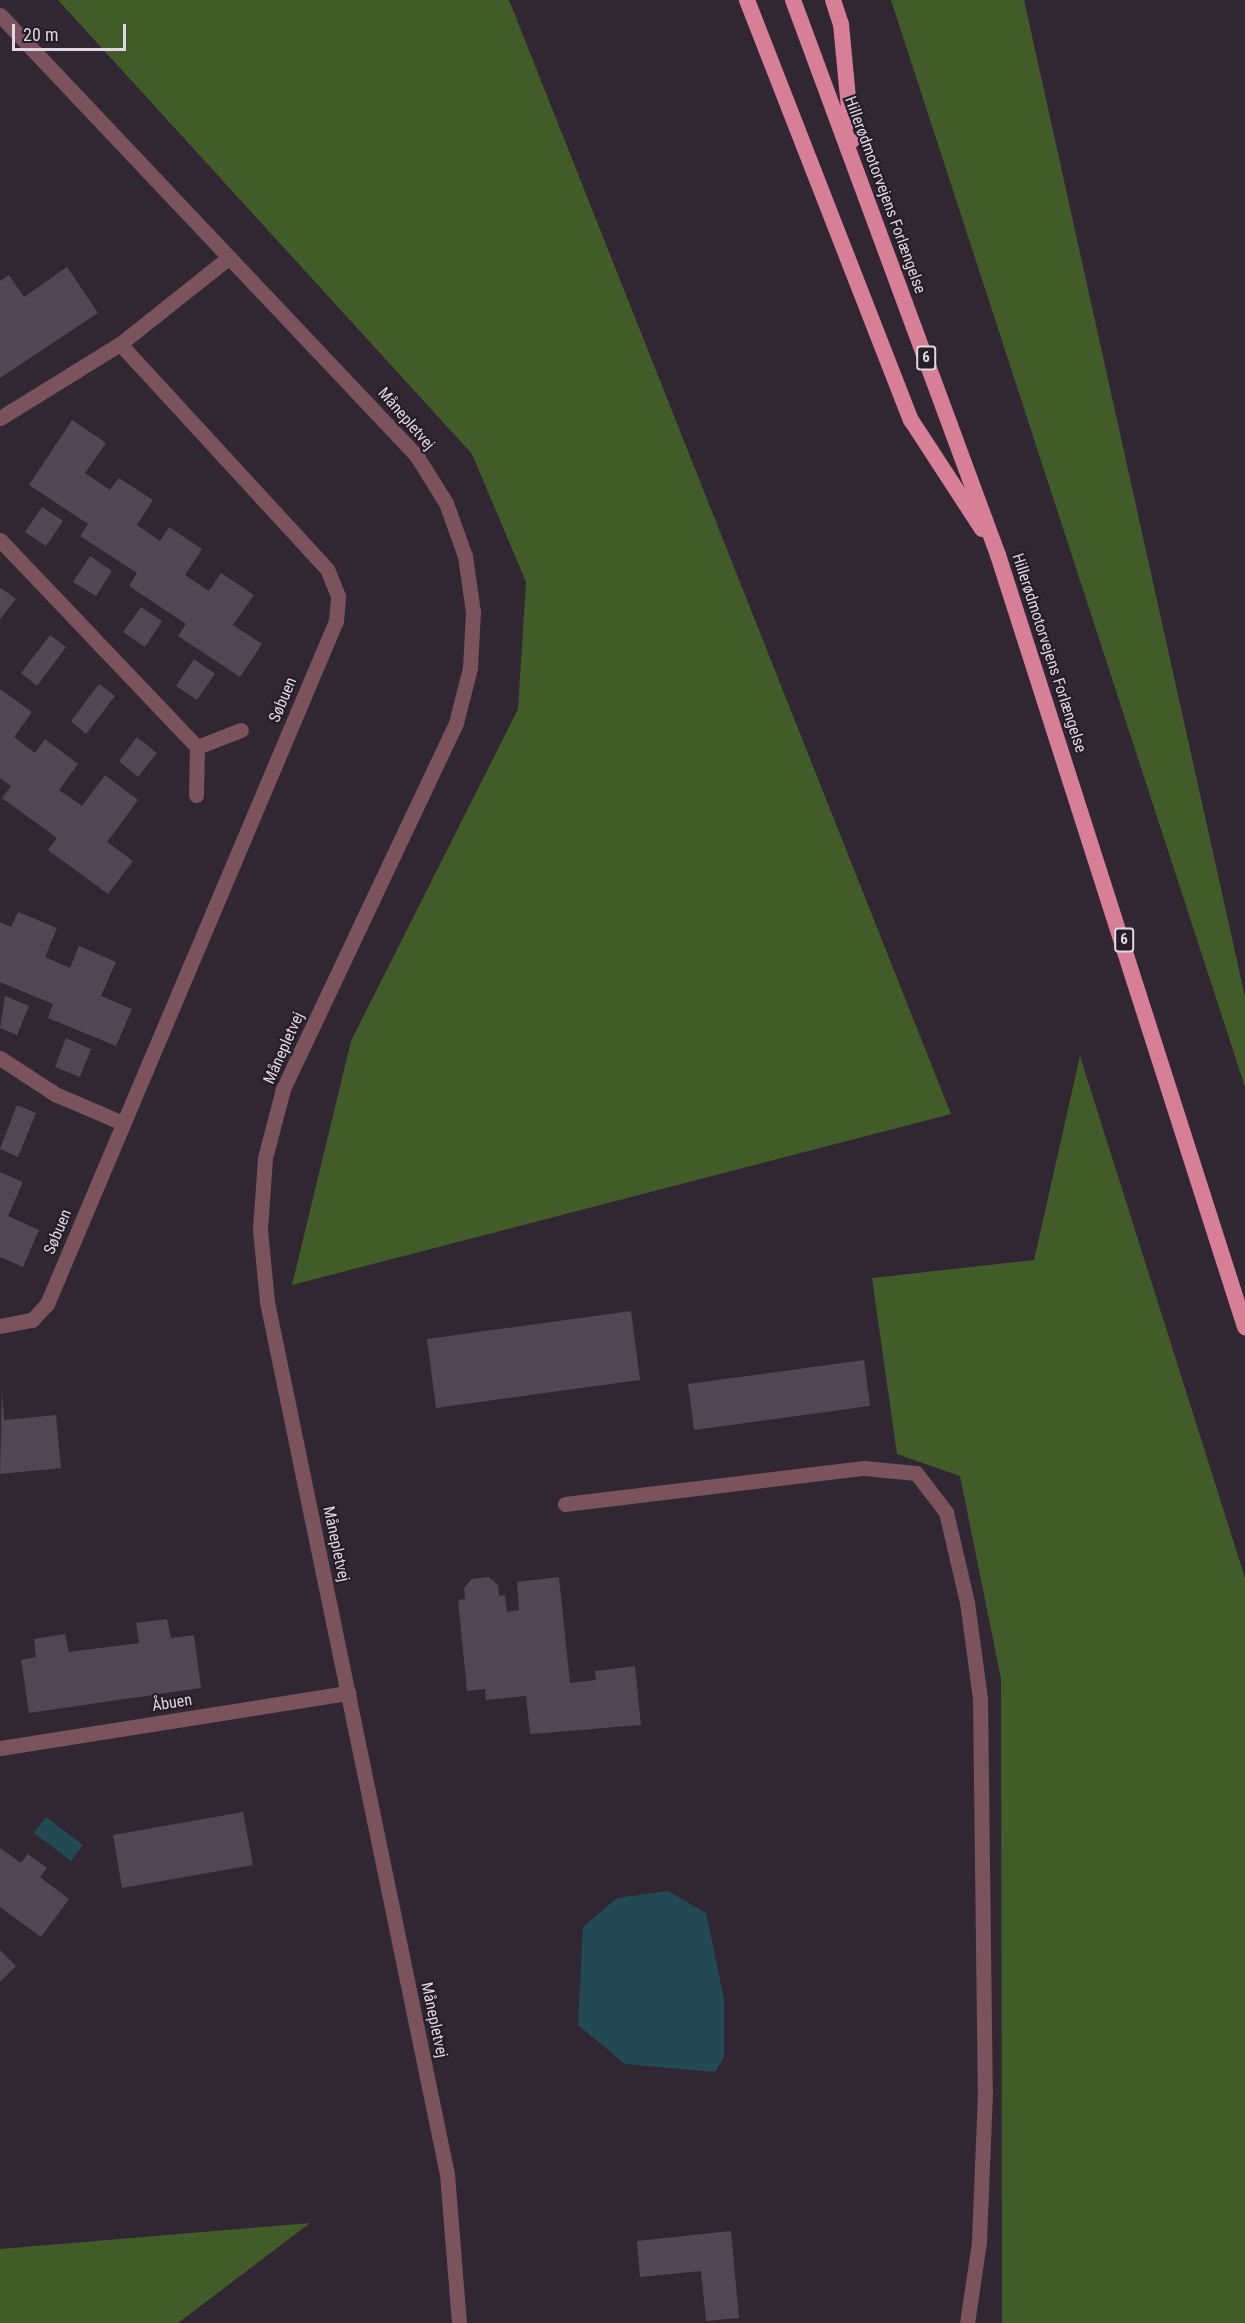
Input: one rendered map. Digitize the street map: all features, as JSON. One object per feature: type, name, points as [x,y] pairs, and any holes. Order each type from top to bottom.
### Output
[{"type":"highway","points":[[747,0],[911,420],[998,555]]},
{"type":"highway","name":"Hillerødmotorvejens Forlængelse","points":[[793,0],[998,555],[1245,1327]]},
{"type":"highway","points":[[833,0],[841,24],[854,161]]},
{"type":"street","name":"Månepletvej","points":[[0,15],[228,258],[240,263],[416,454],[453,524],[465,556],[473,612],[470,668],[456,723],[283,1089],[266,1158],[260,1230],[267,1302],[447,2174],[459,2323]]},
{"type":"street","points":[[0,417],[120,344],[228,258]]},
{"type":"street","name":"Søbuen","points":[[0,1326],[32,1320],[47,1304],[336,621],[338,596],[327,569],[120,344]]},
{"type":"street","points":[[0,540],[197,747],[195,795]]},
{"type":"street","points":[[197,747],[241,730]]},
{"type":"street","points":[[0,1058],[55,1094],[123,1124]]},
{"type":"street","points":[[565,1504],[864,1468],[916,1473],[946,1512],[967,1602],[980,1698],[985,2092],[980,2242],[967,2323]]},
{"type":"street","name":"Åbuen","points":[[0,1748],[349,1693]]},
{"type":"green space","points":[[58,0],[509,0],[951,1114],[292,1285],[351,1041],[518,709],[526,582],[472,454]]},
{"type":"green space","points":[[891,0],[1024,0],[1245,997],[1245,1087]]},
{"type":"green space","points":[[1080,1056],[1245,1578],[1245,2323],[1002,2323],[1001,1679],[960,1476],[897,1454],[872,1278],[1034,1260]]},
{"type":"green space","points":[[310,2223],[178,2323],[0,2323],[0,2249]]},
{"type":"water","points":[[46,1817],[83,1845],[71,1861],[34,1833]]},
{"type":"water","points":[[668,1891],[706,1913],[724,1999],[724,2057],[715,2072],[625,2064],[578,2025],[583,1927],[617,1898]]},
{"type":"building","points":[[67,267],[98,313],[0,378],[0,281],[9,275],[24,297]]},
{"type":"building","points":[[72,420],[106,443],[85,473],[110,490],[119,478],[153,500],[137,525],[160,541],[169,527],[202,549],[185,575],[209,591],[221,573],[254,595],[233,625],[262,644],[240,677],[178,636],[186,624],[129,586],[137,573],[80,536],[88,524],[29,485]]},
{"type":"building","points":[[42,507],[63,521],[46,546],[25,532]]},
{"type":"building","points":[[90,556],[112,571],[96,596],[73,582]]},
{"type":"building","points":[[0,589],[16,599],[0,619]]},
{"type":"building","points":[[141,607],[162,621],[145,647],[123,632]]},
{"type":"building","points":[[50,635],[66,647],[37,686],[21,673]]},
{"type":"building","points":[[194,659],[215,674],[197,700],[176,686]]},
{"type":"building","points":[[99,684],[115,696],[86,734],[71,721]]},
{"type":"building","points":[[0,689],[32,712],[14,737],[35,753],[45,739],[78,764],[59,790],[82,806],[105,775],[138,800],[107,842],[133,861],[108,894],[48,850],[57,838],[2,798],[11,786],[0,778]]},
{"type":"building","points":[[137,737],[157,753],[138,777],[119,761]]},
{"type":"building","points":[[18,912],[57,928],[45,957],[70,968],[79,946],[116,962],[101,996],[132,1009],[116,1046],[48,1018],[53,1004],[0,982],[0,922],[11,927]]},
{"type":"building","points":[[5,996],[29,1006],[17,1035],[0,1028]]},
{"type":"building","points":[[66,1038],[91,1049],[80,1077],[55,1067]]},
{"type":"building","points":[[17,1105],[36,1113],[18,1157],[0,1149]]},
{"type":"building","points":[[0,1172],[23,1182],[8,1216],[39,1230],[23,1267],[0,1257]]},
{"type":"building","points":[[631,1311],[640,1380],[436,1408],[427,1339]]},
{"type":"building","points":[[864,1360],[870,1406],[694,1430],[688,1384]]},
{"type":"building","points":[[2,1390],[4,1420],[56,1415],[61,1468],[0,1474]]},
{"type":"building","points":[[489,1577],[498,1585],[499,1596],[505,1595],[507,1612],[519,1610],[517,1582],[559,1577],[570,1683],[596,1680],[595,1671],[635,1666],[641,1725],[530,1734],[526,1696],[486,1700],[485,1689],[467,1691],[458,1600],[465,1599],[464,1588],[472,1579]]},
{"type":"building","points":[[167,1619],[171,1638],[194,1635],[201,1688],[29,1713],[21,1660],[36,1657],[34,1639],[65,1634],[69,1652],[139,1643],[136,1623]]},
{"type":"building","points":[[243,1812],[253,1865],[122,1888],[113,1835]]},
{"type":"building","points":[[0,1848],[21,1863],[28,1854],[47,1868],[40,1877],[69,1899],[41,1937],[0,1907]]},
{"type":"building","points":[[0,1950],[16,1966],[0,1982]]},
{"type":"building","points":[[731,2231],[739,2318],[706,2321],[701,2271],[640,2277],[637,2241]]}]
